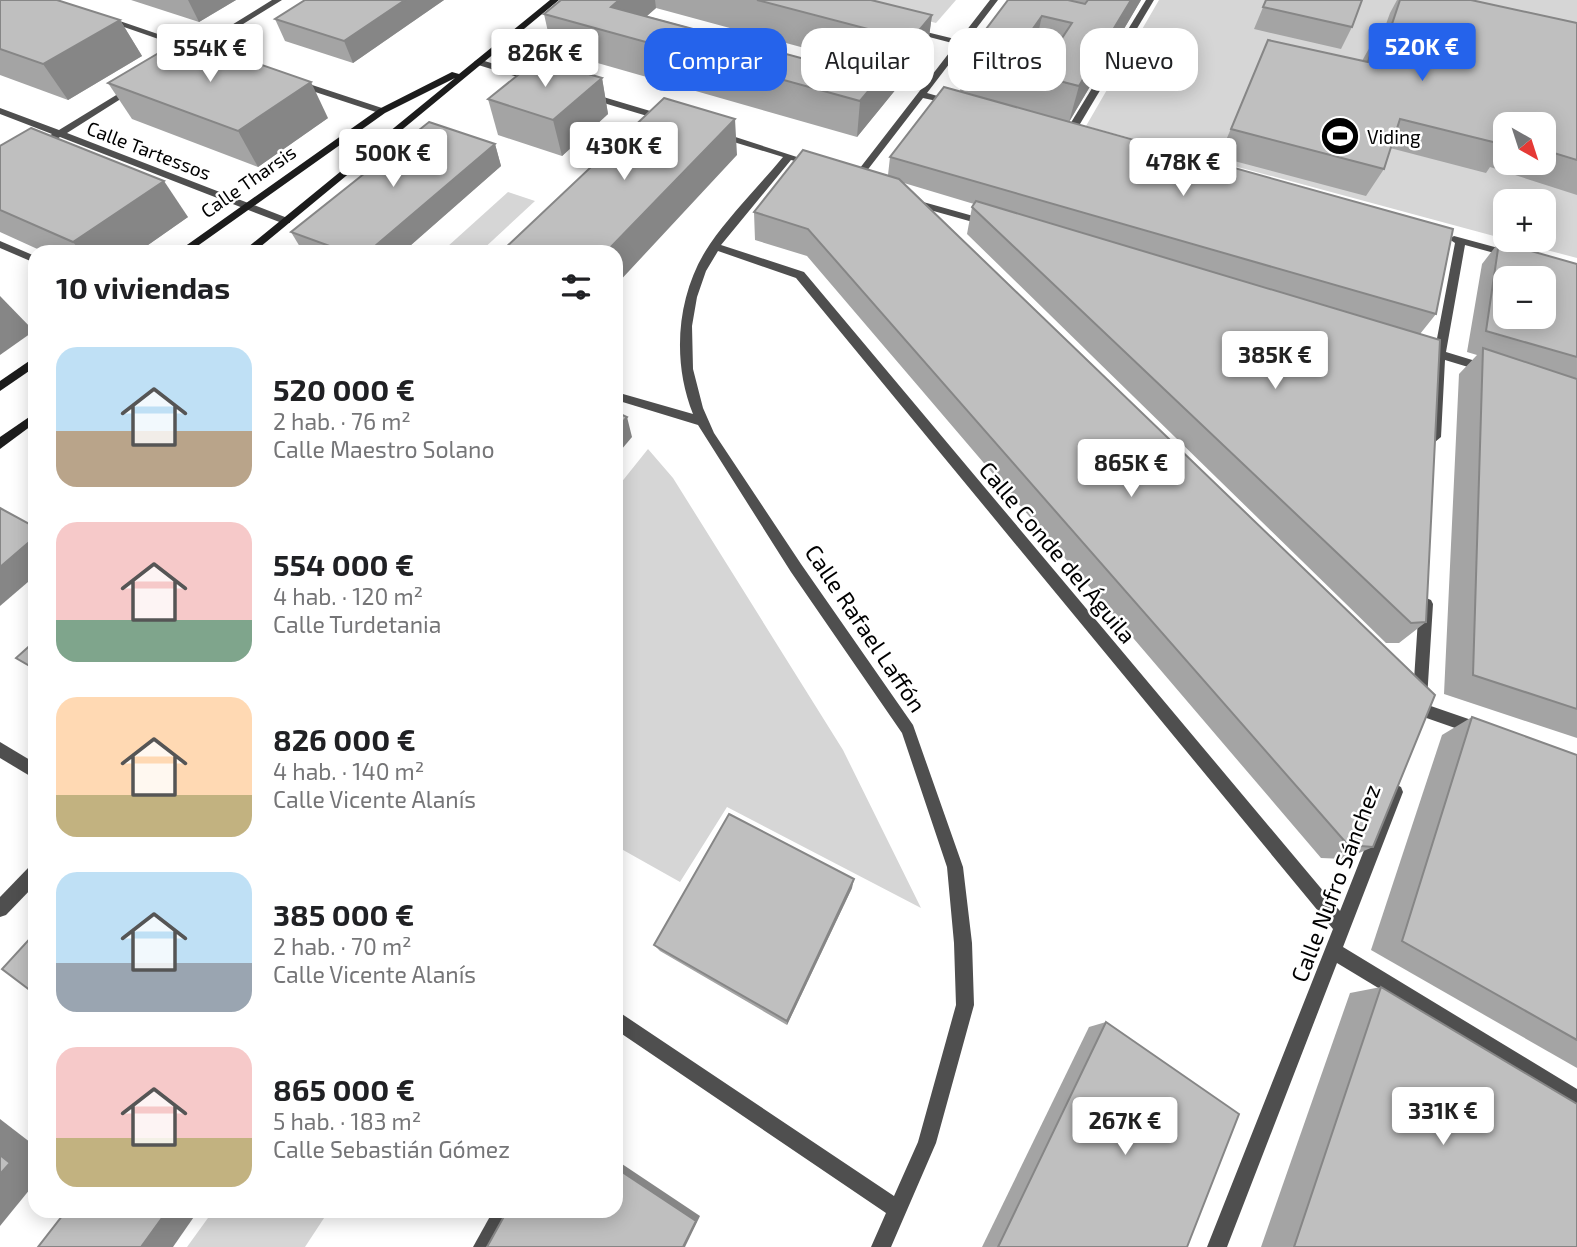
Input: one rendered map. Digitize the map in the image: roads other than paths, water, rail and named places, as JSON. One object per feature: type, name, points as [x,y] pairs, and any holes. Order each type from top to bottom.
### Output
[{"type":"main road","points":[[256,245],[555,0]]},
{"type":"main road","name":"Calle Tharsis","points":[[192,245],[382,111],[478,62]]},
{"type":"main road","points":[[0,387],[28,366]]},
{"type":"main road","points":[[0,444],[28,422]]},
{"type":"street","points":[[186,57],[278,0]]},
{"type":"street","points":[[974,28],[995,0]]},
{"type":"street","points":[[1069,134],[1150,0]]},
{"type":"street","points":[[96,16],[210,54]]},
{"type":"street","points":[[898,26],[948,39]]},
{"type":"street","points":[[867,183],[850,177],[948,61]]},
{"type":"street","points":[[478,62],[548,83]]},
{"type":"street","points":[[289,80],[382,111]]},
{"type":"street","points":[[30,152],[140,85]]},
{"type":"street","points":[[581,94],[674,121]]},
{"type":"street","points":[[922,95],[967,107]]},
{"type":"street","name":"Calle Tartessos","points":[[0,111],[286,221]]},
{"type":"street","points":[[1057,131],[1083,138]]},
{"type":"street","name":"Calle Rafael Laffón","points":[[712,133],[795,158],[714,246],[693,286],[687,312],[685,343],[688,382],[701,421],[796,568],[908,730],[955,867],[965,1005],[927,1143],[881,1247]]},
{"type":"street","points":[[926,218],[903,198],[1001,227]]},
{"type":"street","points":[[1448,238],[1525,259]]},
{"type":"street","points":[[1434,449],[1440,354],[1461,241]]},
{"type":"street","points":[[0,244],[28,257]]},
{"type":"street","name":"Calle Conde del Águila","points":[[714,246],[800,275],[1342,927]]},
{"type":"street","points":[[1413,346],[1505,374]]},
{"type":"street","points":[[623,398],[701,421]]},
{"type":"street","points":[[1419,715],[1427,586]]},
{"type":"street","points":[[1400,689],[1419,715],[1499,736]]},
{"type":"street","points":[[0,749],[28,767]]},
{"type":"street","name":"Calle Nufro Sánchez","points":[[1217,1247],[1402,774]]},
{"type":"street","points":[[0,909],[28,880]]},
{"type":"street","points":[[1333,951],[1577,1099]]},
{"type":"street","points":[[623,1024],[898,1210]]},
{"type":"street","points":[[483,1247],[500,1218]]},
{"type":"place","name":"Viding","points":[[1340,136]]}]
